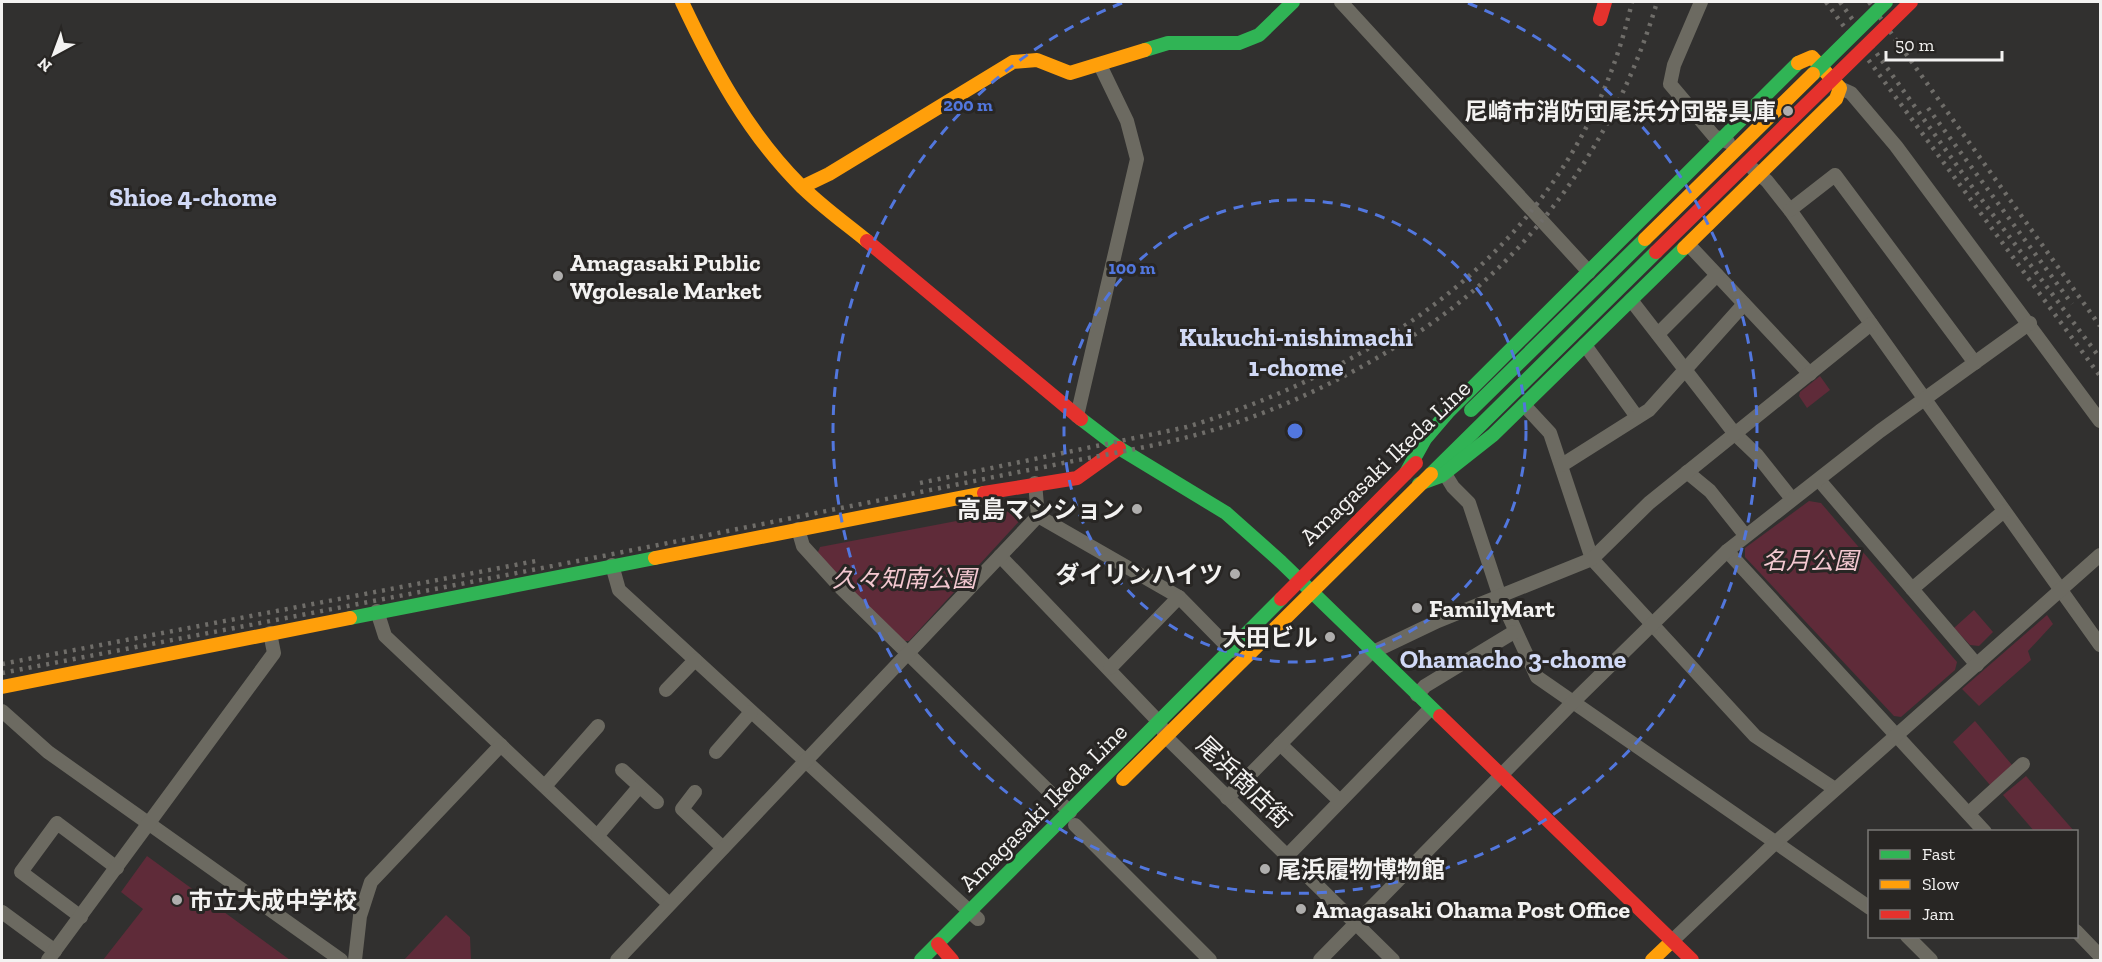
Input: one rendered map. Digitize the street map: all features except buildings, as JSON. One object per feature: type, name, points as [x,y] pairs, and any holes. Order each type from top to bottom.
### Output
[{"type":"main road","points":[[682,2],[739,113],[774,159],[802,188],[1077,416],[1119,448],[1226,513],[1692,960]]},
{"type":"main road","points":[[802,188],[829,174],[1013,62],[1037,60],[1070,73],[1100,66],[1168,43],[1239,43],[1259,35],[1293,2]]},
{"type":"main road","points":[[1600,19],[1605,2]]},
{"type":"main road","name":"Amagasaki Ikeda Line","points":[[921,960],[943,954],[974,916],[1073,819],[1159,722],[1232,651],[1298,580],[1886,2]]},
{"type":"main road","name":"Amagasaki Ikeda Line","points":[[1117,785],[1419,484],[1911,2]]},
{"type":"main road","points":[[1406,473],[1425,439],[1449,411],[1802,59],[1812,57],[1840,88],[1836,99],[1493,435],[1445,474],[1419,484]]},
{"type":"main road","points":[[2,687],[612,565],[1035,483],[1077,478],[1119,448]]},
{"type":"main road","name":"Amagasaki Ikeda Line","points":[[1073,819],[1100,801]]},
{"type":"main road","points":[[1652,960],[1671,941]]},
{"type":"street","points":[[1341,2],[1588,272]]},
{"type":"street","points":[[1701,2],[1674,65],[1670,84],[1673,91],[1714,136],[1723,139],[1767,180],[2100,645]]},
{"type":"street","points":[[1077,416],[1137,159],[1126,121],[1100,66]]},
{"type":"street","points":[[1840,88],[1851,93],[1896,146],[2030,323],[2100,421]]},
{"type":"street","points":[[1790,210],[1835,175],[1975,363]]},
{"type":"street","points":[[1688,244],[1810,374]]},
{"type":"street","points":[[1658,334],[1685,304],[1717,275]]},
{"type":"street","points":[[1631,300],[1735,434],[1757,455],[1792,499]]},
{"type":"street","points":[[1562,465],[1649,410],[1744,304]]},
{"type":"street","points":[[1320,960],[1573,702],[1727,551],[1924,399],[2030,323]]},
{"type":"street","points":[[1227,798],[1372,652],[1438,621],[1592,559],[1643,508],[1871,324]]},
{"type":"street","points":[[1585,345],[1637,417]]},
{"type":"street","points":[[1524,405],[1548,429],[1592,559],[1755,736],[1835,789]]},
{"type":"street","points":[[1687,472],[1710,491],[1746,535]]},
{"type":"street","points":[[1445,474],[1453,487],[1469,503],[1500,597],[1534,674],[1868,907]]},
{"type":"street","points":[[1819,480],[1977,665]]},
{"type":"street","points":[[617,960],[1038,516],[1035,483]]},
{"type":"street","points":[[1912,589],[2004,511]]},
{"type":"street","points":[[1038,516],[1179,597],[1232,651]]},
{"type":"street","points":[[798,529],[802,546],[1210,960]]},
{"type":"street","points":[[1727,551],[1984,830]]},
{"type":"street","points":[[1671,941],[1835,789],[2100,555]]},
{"type":"street","name":"尾浜商店街","points":[[1000,556],[1110,668],[1159,722],[1166,737],[1393,960]]},
{"type":"street","points":[[612,565],[619,590],[974,916]]},
{"type":"street","points":[[1110,668],[1179,597]]},
{"type":"street","points":[[377,611],[386,636],[669,904]]},
{"type":"street","points":[[1417,694],[1425,686],[1514,632]]},
{"type":"street","points":[[2,912],[51,956],[274,653],[270,633]]},
{"type":"street","points":[[666,690],[695,660]]},
{"type":"street","points":[[1287,856],[1431,708]]},
{"type":"street","points":[[2,711],[48,752],[341,960]]},
{"type":"street","points":[[716,752],[751,712]]},
{"type":"street","points":[[544,786],[598,726]]},
{"type":"street","points":[[1280,744],[1340,801]]},
{"type":"street","points":[[355,960],[360,916],[370,882],[501,745]]},
{"type":"street","points":[[1969,813],[2023,764]]},
{"type":"street","points":[[622,770],[657,802]]},
{"type":"street","points":[[598,835],[639,787]]},
{"type":"street","points":[[695,792],[682,808],[723,848]]},
{"type":"street","points":[[81,917],[21,872],[57,823],[117,868]]},
{"type":"street","points":[[2078,933],[2100,956]]},
{"type":"street","points":[[1909,938],[1931,960]]},
{"type":"green space","points":[[1820,376],[1830,390],[1807,408],[1799,396],[1800,392]]},
{"type":"green space","name":"名月公園","points":[[1809,501],[1821,503],[1957,662],[1955,670],[1901,717],[1894,716],[1745,557],[1745,548]]},
{"type":"green space","name":"久々知南公園","points":[[1019,509],[1024,516],[909,641],[902,641],[816,557],[820,547]]},
{"type":"green space","points":[[1974,610],[1993,632],[1979,646],[1970,645],[1954,628]]},
{"type":"green space","points":[[2047,615],[2053,624],[2028,651],[2031,660],[1979,706],[1962,689]]},
{"type":"green space","points":[[1975,721],[2012,765],[1990,785],[1953,742]]},
{"type":"green space","points":[[2026,776],[2073,830],[2033,830],[2003,795]]},
{"type":"green space","points":[[147,856],[290,960],[103,960],[143,909],[121,892]]},
{"type":"green space","points":[[446,915],[470,937],[471,960],[404,960]]},
{"type":"railway","points":[[920,483],[1187,427],[1265,399],[1339,365],[1408,324],[1470,275],[1525,219],[1570,155],[1607,83],[1632,2]]},
{"type":"railway","points":[[2,673],[523,572],[1136,449],[1217,429],[1275,408],[1331,383],[1411,337],[1455,306],[1495,271],[1531,233],[1564,192],[1619,101],[1640,52],[1657,2]]},
{"type":"railway","points":[[1826,2],[2100,376]]},
{"type":"railway","points":[[1840,2],[1973,188],[2100,358]]},
{"type":"railway","points":[[1869,2],[2100,326]]},
{"type":"railway","points":[[1928,108],[2072,304]]},
{"type":"railway","points":[[2,664],[541,560]]},
{"type":"traffic: fast","points":[[1145,50],[1168,43],[1239,43],[1259,35],[1293,2]]},
{"type":"traffic: fast","points":[[1813,74],[1886,2]]},
{"type":"traffic: fast","points":[[1406,473],[1425,439],[1449,411],[1798,63]]},
{"type":"traffic: fast","points":[[1471,410],[1645,239]]},
{"type":"traffic: fast","points":[[1419,484],[1441,476],[1493,435],[1684,248]]},
{"type":"traffic: fast","points":[[1431,474],[1656,252]]},
{"type":"traffic: fast","points":[[1081,419],[1119,448],[1226,513],[1281,562],[1440,716]]},
{"type":"traffic: fast","points":[[350,618],[655,558]]},
{"type":"traffic: fast","points":[[921,960],[1281,599]]},
{"type":"traffic: slow","points":[[682,2],[719,75],[764,144],[808,193],[867,241]]},
{"type":"traffic: slow","points":[[802,187],[829,174],[1013,62],[1037,60],[1070,73],[1145,50]]},
{"type":"traffic: slow","points":[[1684,248],[1836,99],[1840,88],[1812,57],[1798,63]]},
{"type":"traffic: slow","points":[[1645,239],[1813,74]]},
{"type":"traffic: slow","points":[[1123,779],[1431,474]]},
{"type":"traffic: slow","points":[[655,558],[984,493]]},
{"type":"traffic: slow","points":[[2,687],[350,618]]},
{"type":"traffic: slow","points":[[1652,960],[1672,941]]},
{"type":"traffic: jam","points":[[1600,19],[1605,2]]},
{"type":"traffic: jam","points":[[1656,252],[1911,2]]},
{"type":"traffic: jam","points":[[867,241],[1081,419]]},
{"type":"traffic: jam","points":[[984,493],[1077,478],[1119,448]]},
{"type":"traffic: jam","points":[[1281,599],[1416,463]]},
{"type":"traffic: jam","points":[[1440,716],[1692,960]]},
{"type":"traffic: jam","points":[[938,944],[952,960]]},
{"type":"place","name":"尼崎市消防団尾浜分団器具庫","points":[[1788,111]]},
{"type":"place","name":"Amagasaki Public Wgolesale Market","points":[[558,276]]},
{"type":"place","name":"高島マンション","points":[[1137,509]]},
{"type":"place","name":"ダイリンハイツ","points":[[1235,574]]},
{"type":"place","name":"FamilyMart","points":[[1417,608]]},
{"type":"place","name":"大田ビル","points":[[1330,637]]},
{"type":"place","name":"尾浜履物博物館","points":[[1265,869]]},
{"type":"place","name":"市立大成中学校","points":[[177,900]]},
{"type":"place","name":"Amagasaki Ohama Post Office","points":[[1301,909]]},
{"type":"district","name":"Shioe 4-chome","points":[[193,197]]},
{"type":"district","name":"Kukuchi-nishimachi 1-chome","points":[[1296,352]]},
{"type":"district","name":"Ohamacho 3-chome","points":[[1513,659]]}]
